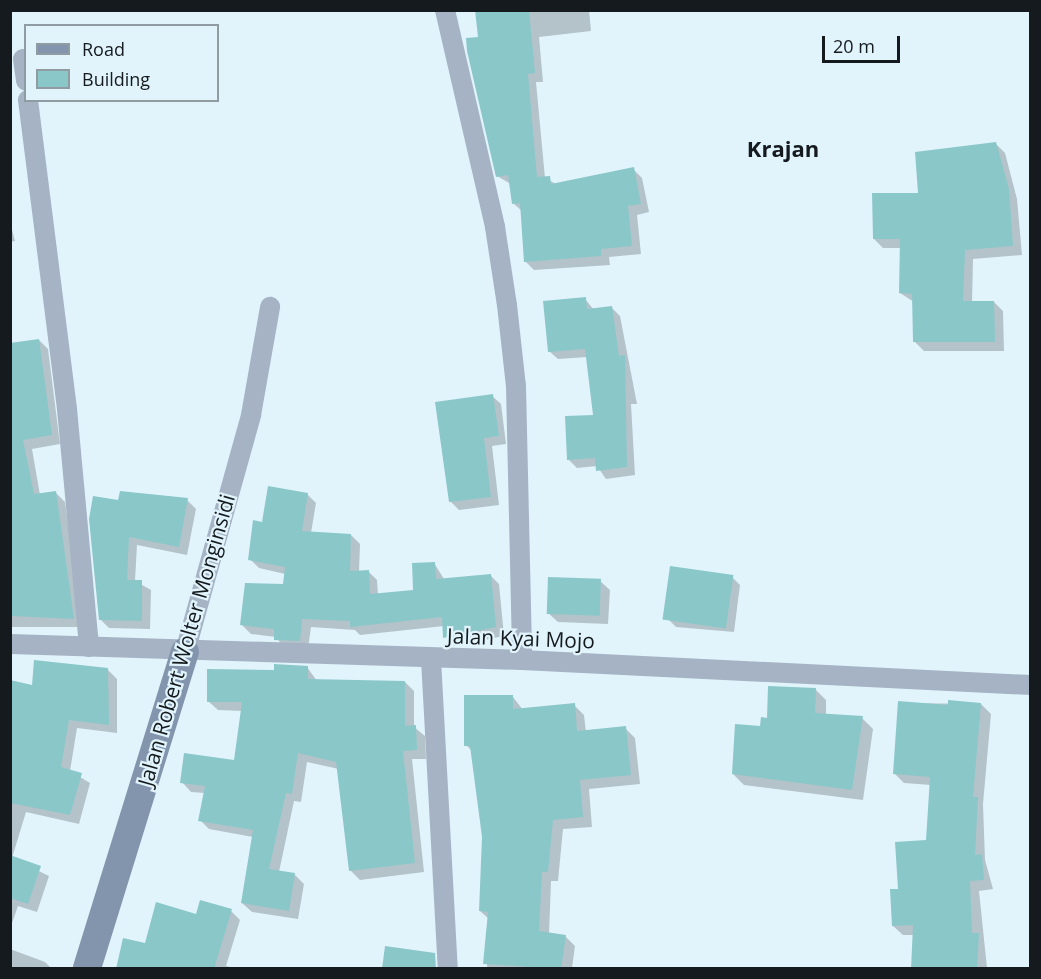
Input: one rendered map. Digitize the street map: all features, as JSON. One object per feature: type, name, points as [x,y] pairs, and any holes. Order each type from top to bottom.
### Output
[{"type":"street","points":[[445,10],[495,227],[507,305],[516,386],[522,660]]},
{"type":"street","points":[[23,59],[24,66]]},
{"type":"street","points":[[28,102],[67,409],[89,647]]},
{"type":"street","name":"Jalan Robert Wolter Monginsidi","points":[[87,969],[185,652],[250,415],[270,307]]},
{"type":"street","name":"Jalan Kyai Mojo","points":[[10,644],[185,652],[522,660],[1030,685]]},
{"type":"street","points":[[432,659],[448,969]]},
{"type":"building","points":[[475,10],[529,10],[535,73],[528,74],[537,177],[550,176],[551,184],[634,167],[641,204],[628,206],[632,246],[601,249],[601,256],[524,262],[520,203],[512,204],[508,175],[496,177],[467,51],[466,38],[478,37]]},
{"type":"building","points":[[996,142],[1009,189],[1013,246],[965,250],[963,301],[994,301],[995,342],[913,342],[912,294],[899,293],[900,239],[873,239],[872,193],[918,193],[915,152]]},
{"type":"building","points":[[586,297],[587,309],[612,306],[619,356],[625,355],[627,467],[596,471],[595,458],[567,460],[565,416],[593,415],[585,349],[548,352],[543,301]]},
{"type":"building","points":[[39,339],[52,435],[23,440],[34,494],[56,491],[74,619],[12,616],[10,343]]},
{"type":"building","points":[[493,394],[499,436],[484,438],[491,497],[449,502],[435,402]]},
{"type":"building","points":[[268,486],[308,493],[302,531],[351,534],[350,571],[369,570],[370,594],[413,590],[412,563],[435,562],[436,579],[491,574],[496,627],[443,638],[442,617],[350,627],[350,621],[302,619],[300,641],[274,640],[274,629],[240,625],[245,583],[283,584],[285,567],[248,560],[253,520],[262,522]]},
{"type":"building","points":[[120,491],[188,498],[179,547],[129,537],[127,580],[142,580],[142,621],[99,620],[89,519],[93,496],[118,500]]},
{"type":"building","points":[[670,566],[733,575],[726,628],[662,619]]},
{"type":"building","points":[[548,577],[601,579],[600,616],[547,614]]},
{"type":"building","points":[[34,660],[108,668],[109,725],[69,720],[61,767],[82,773],[70,815],[10,803],[10,680],[32,685]]},
{"type":"building","points":[[274,664],[308,666],[308,679],[405,681],[405,726],[416,725],[417,750],[403,751],[415,863],[349,871],[336,762],[298,753],[292,794],[286,793],[269,869],[295,873],[289,911],[241,903],[253,830],[198,821],[205,786],[180,783],[184,753],[234,760],[242,702],[207,702],[207,669],[274,670]]},
{"type":"building","points":[[768,686],[816,688],[815,713],[863,716],[852,790],[732,774],[735,724],[760,726],[761,717],[767,718]]},
{"type":"building","points":[[464,695],[513,695],[513,709],[575,703],[577,731],[626,726],[631,775],[580,780],[583,817],[553,820],[548,872],[542,872],[539,931],[566,935],[561,969],[483,964],[488,912],[479,911],[482,837],[470,746],[464,746]]},
{"type":"building","points":[[948,700],[981,703],[973,797],[978,797],[975,855],[982,854],[984,880],[970,881],[972,933],[979,933],[977,969],[911,969],[913,925],[892,926],[890,889],[898,889],[895,842],[926,840],[930,777],[893,774],[898,701],[948,705]]},
{"type":"building","points":[[10,855],[41,866],[28,904],[10,898]]},
{"type":"building","points":[[200,900],[232,909],[214,969],[116,969],[123,938],[145,943],[156,902],[196,914]]},
{"type":"building","points":[[385,946],[435,953],[436,969],[382,969]]},
{"type":"district","name":"Krajan","points":[[783,149]]}]
